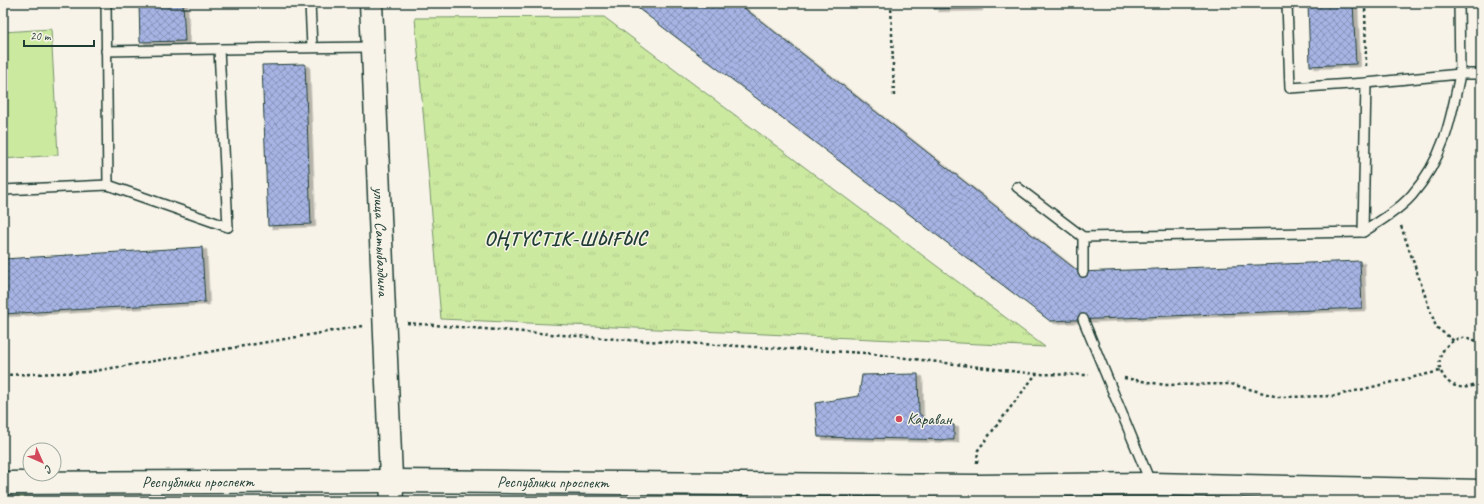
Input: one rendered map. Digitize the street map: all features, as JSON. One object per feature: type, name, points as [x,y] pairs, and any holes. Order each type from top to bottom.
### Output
[{"type":"main road","name":"улица Сатыбалдина","points":[[371,3],[392,491]]},
{"type":"main road","name":"Республики проспект","points":[[3,483],[392,491],[1151,484],[1481,491]]},
{"type":"lane","points":[[106,3],[108,185]]},
{"type":"lane","points":[[310,3],[312,47]]},
{"type":"lane","points":[[1287,3],[1290,88],[1366,83],[1460,74],[1481,74]]},
{"type":"lane","points":[[1016,187],[1083,237],[1364,232],[1412,195],[1439,157],[1450,126],[1460,74],[1459,3]]},
{"type":"lane","points":[[106,51],[372,47]]},
{"type":"lane","points":[[3,190],[108,185],[228,227],[219,49]]},
{"type":"lane","points":[[1364,232],[1366,83]]},
{"type":"lane","points":[[1083,237],[1083,272]]},
{"type":"lane","points":[[1083,319],[1108,376],[1151,484]]},
{"type":"path","points":[[891,3],[894,97]]},
{"type":"path","points":[[1365,3],[1366,83]]},
{"type":"path","points":[[1395,208],[1436,327],[1454,340]]},
{"type":"path","points":[[3,375],[89,372],[385,322],[629,340],[865,353],[1036,374],[1108,376],[1165,385],[1231,384],[1278,396],[1334,396],[1440,371]]},
{"type":"path","points":[[1481,344],[1474,339],[1459,338],[1447,344],[1440,357],[1440,371],[1447,381],[1458,387],[1470,388],[1481,382]]},
{"type":"path","points":[[978,450],[1036,374]]},
{"type":"green space","points":[[604,17],[1045,347],[441,319],[415,18]]},
{"type":"green space","points":[[51,29],[58,155],[3,159],[3,32]]},
{"type":"green space","points":[[3,497],[345,500],[3,501]]},
{"type":"green space","points":[[423,498],[737,501],[423,501]]},
{"type":"building","points":[[139,3],[183,3],[185,41],[140,42]]},
{"type":"building","points":[[631,3],[738,3],[1079,272],[1360,261],[1362,308],[1050,321]]},
{"type":"building","points":[[934,3],[978,3],[978,8],[934,9]]},
{"type":"building","points":[[1308,3],[1353,3],[1356,64],[1310,66]]},
{"type":"building","points":[[305,64],[311,224],[268,226],[262,65]]},
{"type":"building","points":[[202,247],[205,302],[3,314],[3,259]]},
{"type":"building","points":[[918,374],[919,413],[927,421],[954,425],[954,440],[818,437],[815,403],[859,396],[862,375]]},
{"type":"place","name":"Караван","points":[[899,419]]},
{"type":"district","name":"ОҢТҮСТІК-ШЫҒЫС","points":[[566,238]]}]
